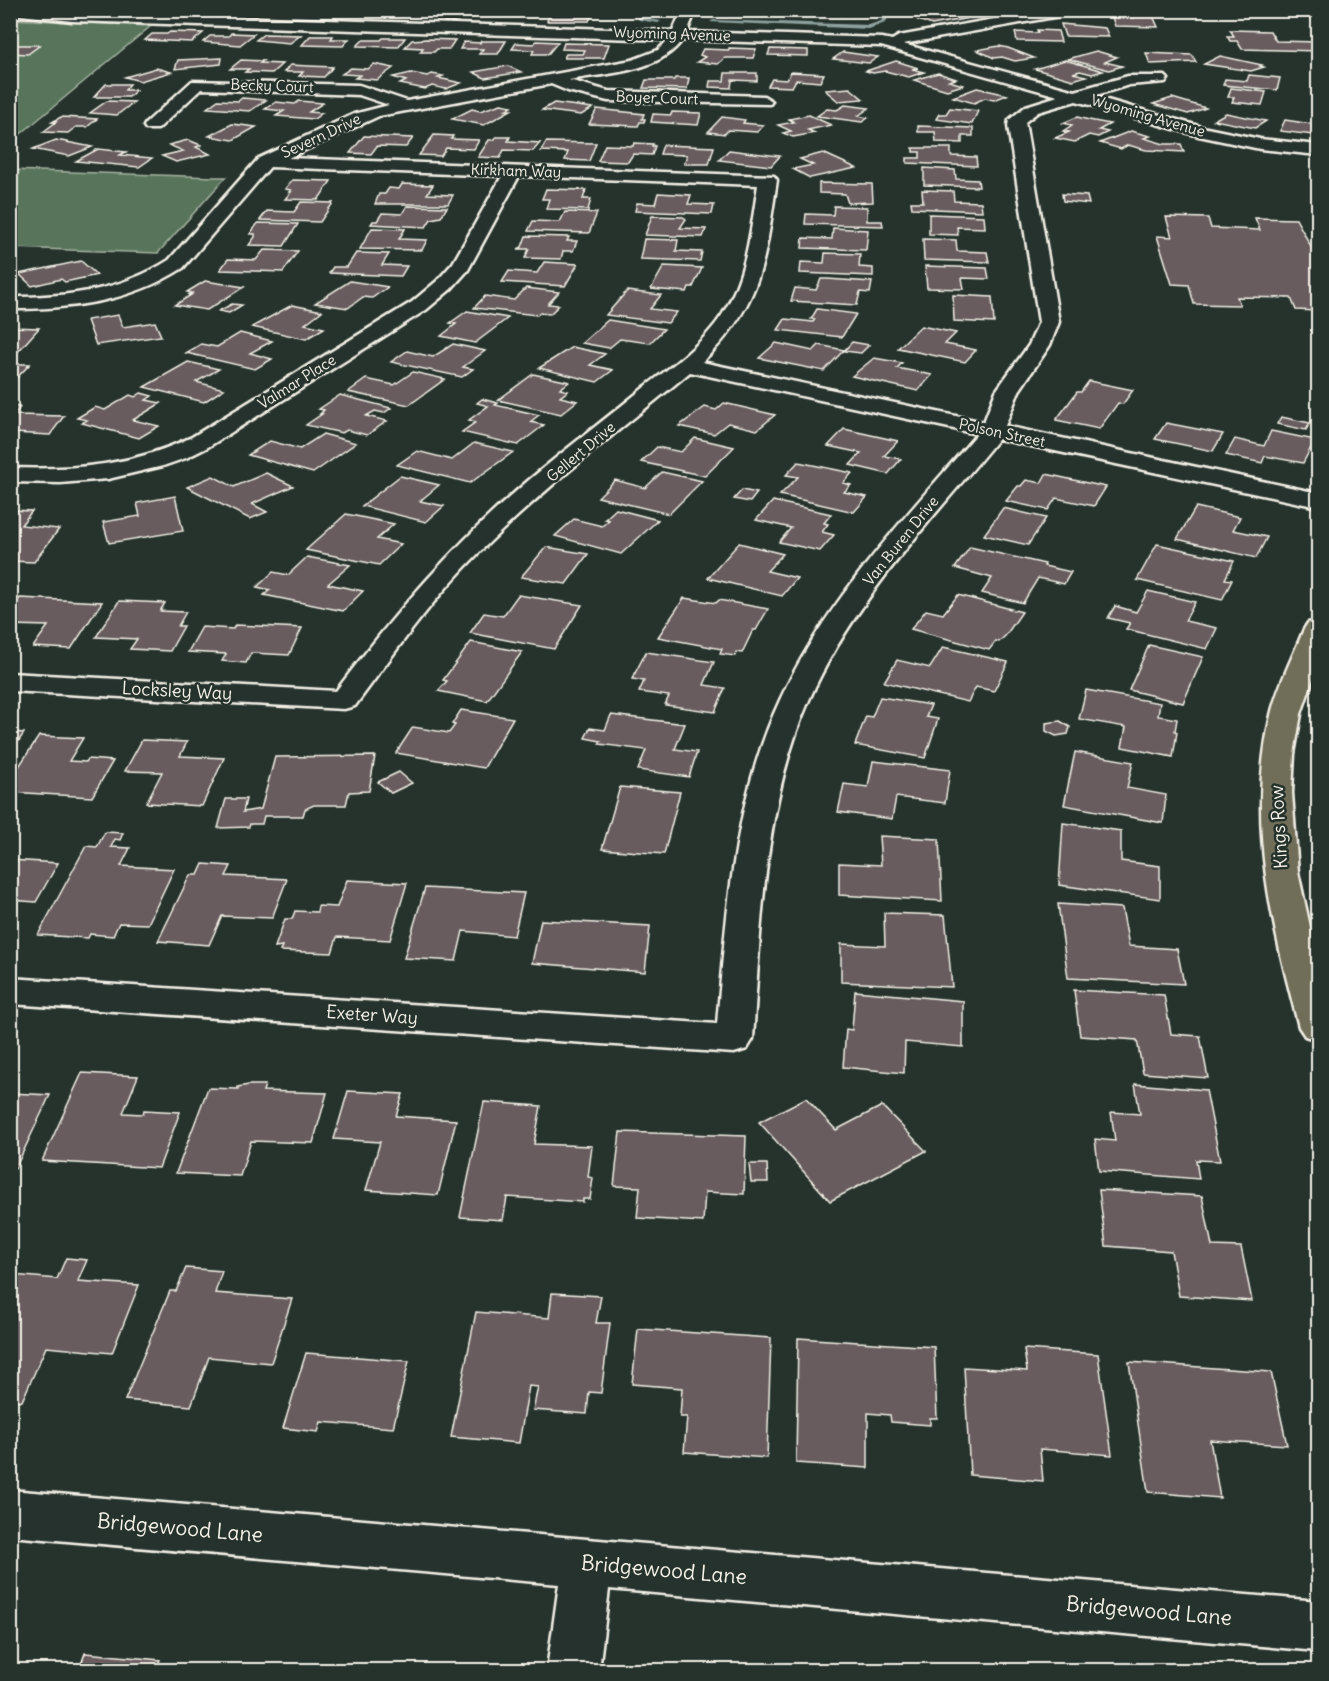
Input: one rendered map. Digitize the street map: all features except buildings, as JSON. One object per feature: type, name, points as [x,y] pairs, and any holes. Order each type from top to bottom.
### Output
[{"type":"main road","name":"Kings Row","points":[[1318,629],[1287,712],[1276,775],[1279,862],[1287,912],[1318,1027]]},
{"type":"street","name":"Wyoming Avenue","points":[[12,10],[72,17],[882,42],[1217,136],[1260,144],[1318,150]]},
{"type":"street","points":[[450,27],[460,10]]},
{"type":"street","name":"Severn Drive","points":[[10,303],[60,302],[91,298],[141,284],[176,264],[265,162],[360,117],[647,61],[667,52],[680,34],[689,10]]},
{"type":"street","points":[[882,42],[944,34],[1071,10]]},
{"type":"street","name":"Boyer Court","points":[[553,79],[573,88],[608,96],[764,102]]},
{"type":"street","points":[[1076,96],[1128,81],[1160,79]]},
{"type":"street","name":"Becky Court","points":[[152,126],[197,84],[359,90],[407,107]]},
{"type":"street","name":"Van Buren Drive","points":[[734,1039],[748,871],[764,793],[785,725],[816,658],[853,600],[992,431],[999,408],[1014,379],[1045,338],[1049,322],[1016,126],[1017,120],[1032,109],[1076,96]]},
{"type":"street","name":"Kirkham Way","points":[[265,162],[768,180]]},
{"type":"street","name":"Valmar Place","points":[[10,475],[61,477],[127,470],[179,453],[200,442],[419,306],[444,285],[470,252],[513,171]]},
{"type":"street","name":"Gellert Drive","points":[[344,700],[404,619],[456,561],[508,512],[686,365],[713,340],[727,323],[746,289],[768,180]]},
{"type":"street","name":"Polson Street","points":[[686,365],[1318,500]]},
{"type":"street","name":"Locksley Way","points":[[10,682],[344,700]]},
{"type":"street","name":"Exeter Way","points":[[10,991],[734,1039]]},
{"type":"street","name":"Bridgewood Lane","points":[[10,1513],[1318,1626]]},
{"type":"street","points":[[573,1671],[587,1563]]},
{"type":"green space","points":[[11,19],[151,26],[11,142]]},
{"type":"green space","points":[[11,170],[226,177],[158,253],[11,248]]},
{"type":"waterway","points":[[641,10],[638,16],[641,19],[658,21]]},
{"type":"waterway","points":[[713,22],[869,27],[883,22],[891,10]]}]
